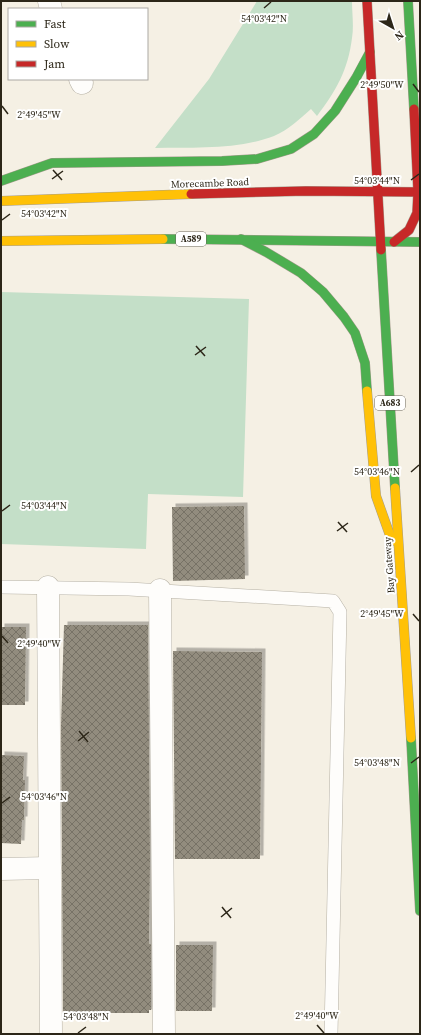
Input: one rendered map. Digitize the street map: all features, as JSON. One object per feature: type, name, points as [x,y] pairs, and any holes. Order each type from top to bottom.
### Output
[{"type":"main road","name":"A683","points":[[367,1],[380,242]]},
{"type":"main road","points":[[394,242],[409,230],[417,213],[419,192],[408,1]]},
{"type":"main road","points":[[1,181],[52,163],[257,159],[291,149],[314,134],[335,111],[356,78],[370,52]]},
{"type":"main road","name":"Morecambe Road","points":[[1,201],[306,191],[419,192]]},
{"type":"main road","points":[[241,239],[301,273],[323,292],[356,333],[365,363],[376,496],[400,564]]},
{"type":"main road","name":"A589","points":[[1,241],[241,239],[420,242]]},
{"type":"main road","name":"Bay Gateway","points":[[380,242],[400,564],[419,834],[420,911]]},
{"type":"street","points":[[48,588],[51,1034]]},
{"type":"street","points":[[160,590],[164,1034]]},
{"type":"street","points":[[1,869],[50,868]]},
{"type":"lane","points":[[1,587],[160,590],[333,601],[340,612],[331,1034]]},
{"type":"green space","points":[[257,1],[352,1],[353,33],[348,60],[340,80],[324,107],[317,116],[311,109],[284,131],[274,136],[245,144],[215,147],[155,148],[209,79]]},
{"type":"green space","points":[[1,292],[249,299],[243,497],[148,494],[146,549],[1,544]]},
{"type":"building","points":[[244,506],[245,579],[173,581],[172,507]]},
{"type":"building","points":[[64,625],[148,625],[150,859],[149,944],[151,944],[151,1010],[149,1010],[149,1013],[63,1013],[61,726]]},
{"type":"building","points":[[1,627],[26,627],[25,705],[1,705]]},
{"type":"building","points":[[173,651],[262,652],[260,859],[175,859]]},
{"type":"building","points":[[1,755],[24,756],[24,820],[22,820],[21,844],[1,843]]},
{"type":"building","points":[[176,945],[213,945],[212,1011],[176,1011]]},
{"type":"traffic: fast","points":[[408,1],[414,109]]},
{"type":"traffic: fast","points":[[1,181],[52,163],[222,161],[257,159],[291,149],[314,134],[335,111],[356,78],[370,52]]},
{"type":"traffic: fast","points":[[163,239],[420,242]]},
{"type":"traffic: fast","points":[[241,239],[301,273],[323,292],[344,317],[355,333],[365,363],[367,391]]},
{"type":"traffic: fast","points":[[381,250],[395,488]]},
{"type":"traffic: fast","points":[[411,738],[420,911]]},
{"type":"traffic: slow","points":[[1,201],[191,194]]},
{"type":"traffic: slow","points":[[1,241],[163,239]]},
{"type":"traffic: slow","points":[[367,391],[376,496],[392,541]]},
{"type":"traffic: slow","points":[[395,488],[411,738]]},
{"type":"traffic: jam","points":[[367,1],[381,250]]},
{"type":"traffic: jam","points":[[394,242],[409,230],[417,213],[418,192],[414,109]]},
{"type":"traffic: jam","points":[[191,194],[306,191],[420,192]]}]
